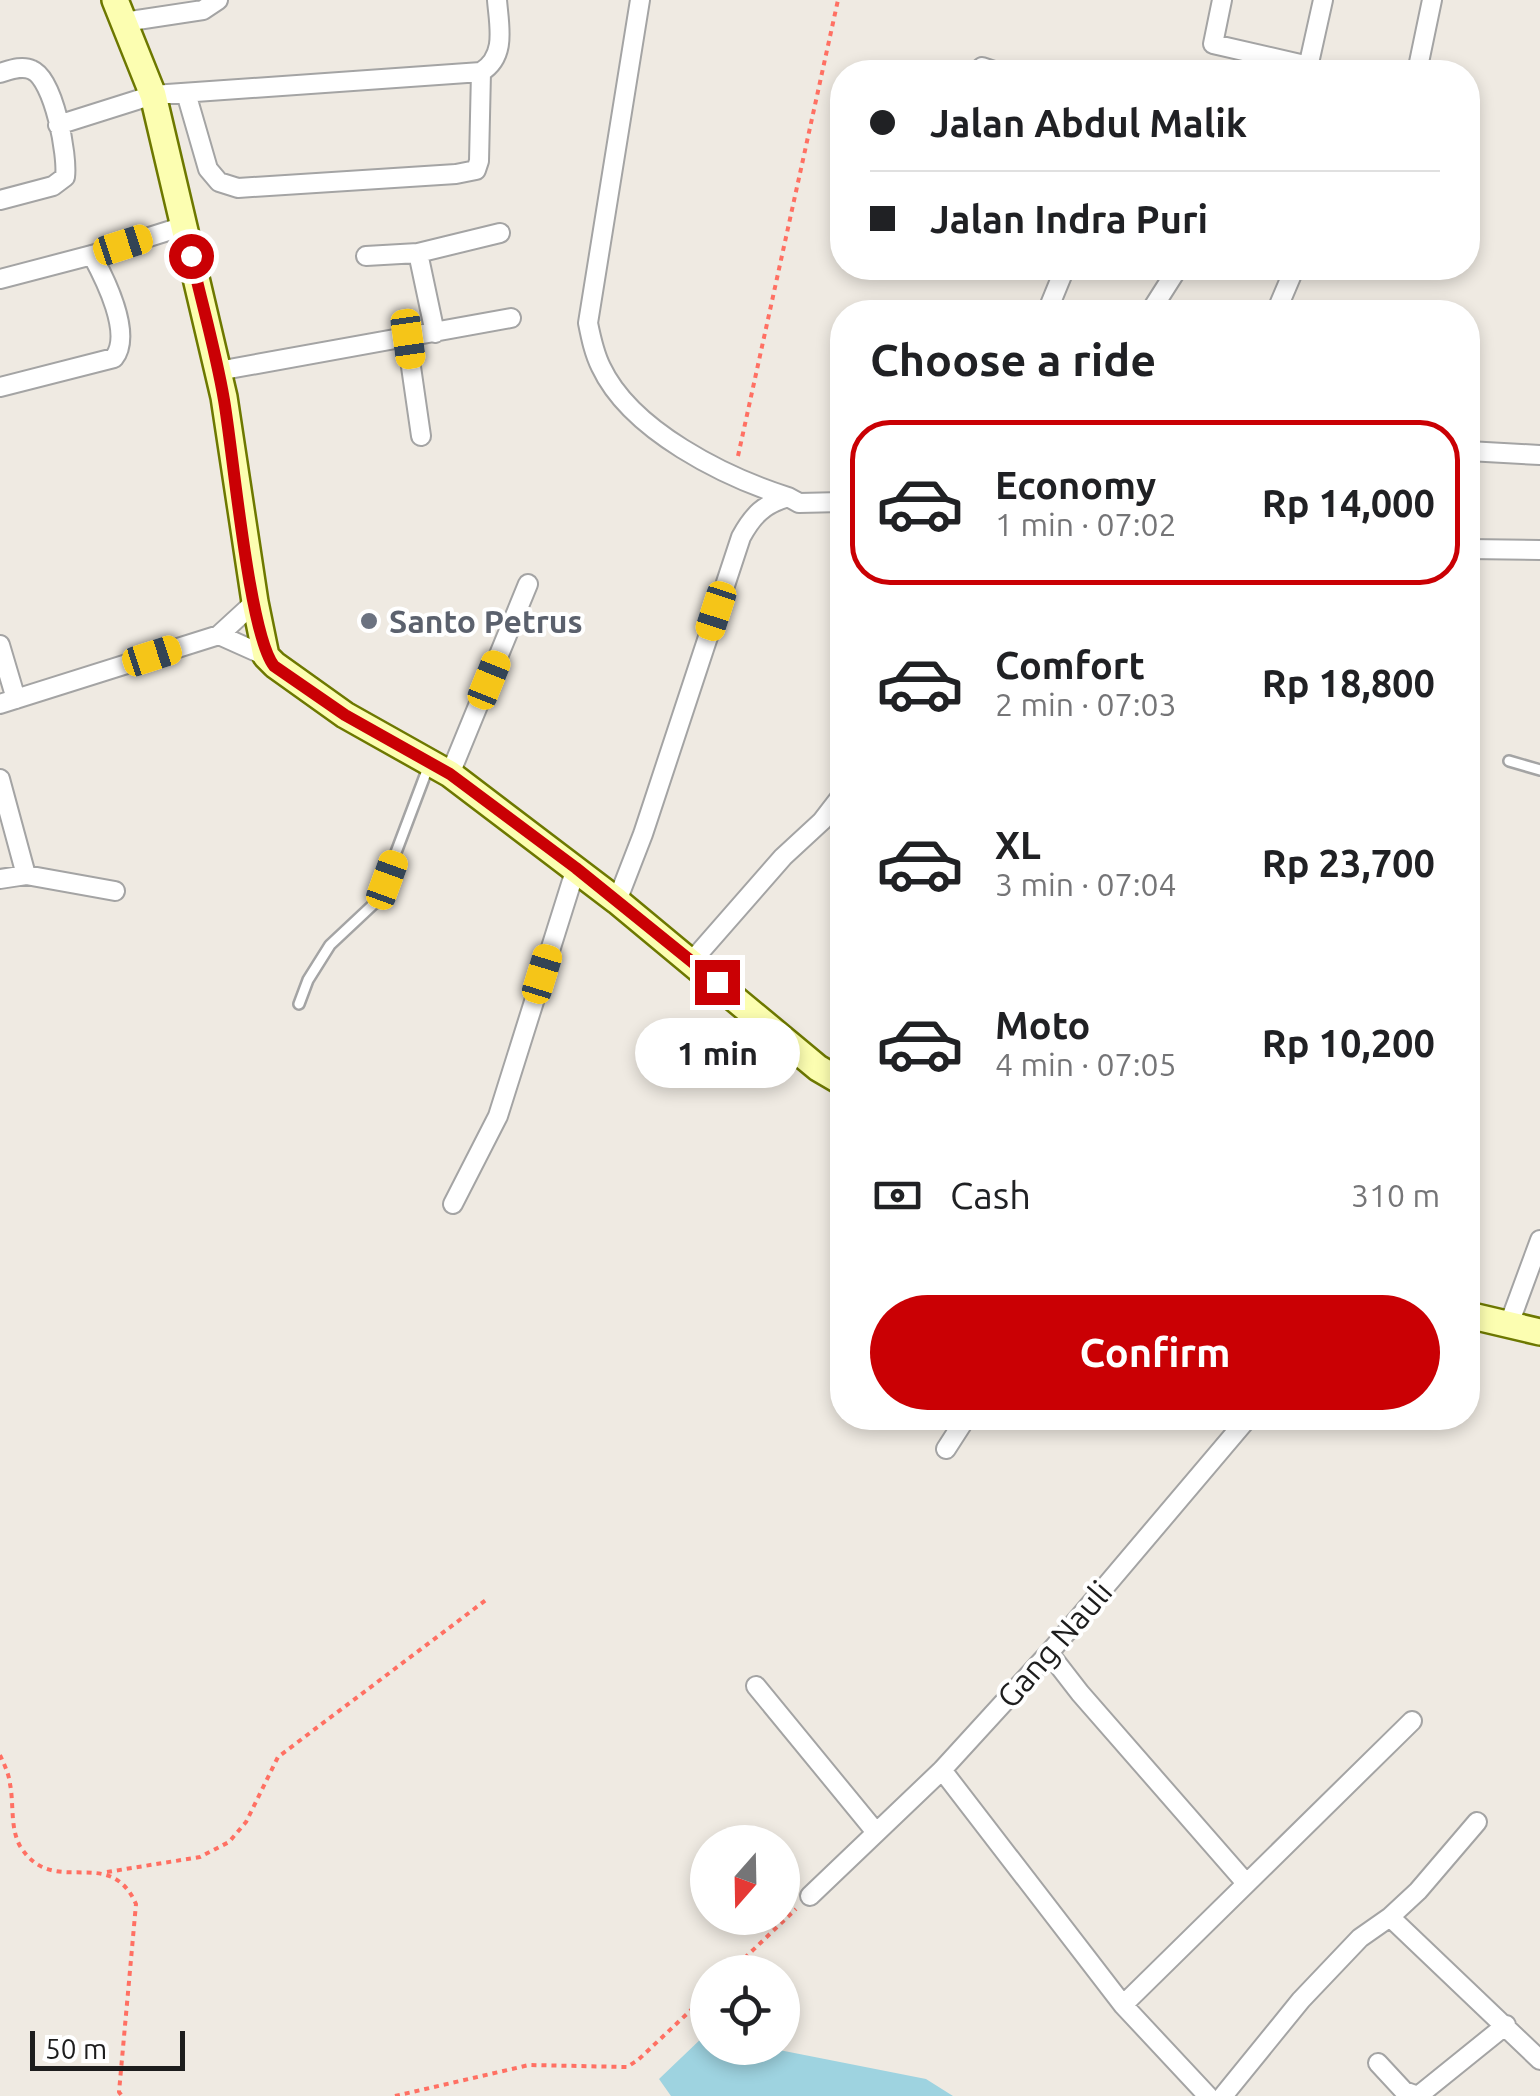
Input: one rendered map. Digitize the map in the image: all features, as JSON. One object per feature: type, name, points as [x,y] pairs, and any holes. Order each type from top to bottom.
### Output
[{"type":"street","points":[[218,0],[204,10],[119,11],[153,95],[218,371],[266,656],[274,666],[345,715],[440,770],[576,868],[830,1075]]},
{"type":"street","points":[[58,125],[153,95],[481,72],[493,65],[500,44],[496,0]]},
{"type":"street","points":[[640,0],[588,322],[602,370],[622,400],[671,440],[734,476],[799,503],[830,502]]},
{"type":"street","points":[[1222,0],[1213,44],[1274,60]]},
{"type":"street","points":[[1310,60],[1324,0]]},
{"type":"street","points":[[1420,60],[1432,0]]},
{"type":"street","points":[[0,73],[17,68],[33,70],[47,82],[67,162],[65,177],[53,186],[0,200]]},
{"type":"street","points":[[186,94],[208,169],[219,182],[238,188],[456,174],[476,170],[480,161],[481,72]]},
{"type":"street","points":[[0,279],[184,226]]},
{"type":"street","points":[[366,256],[418,253],[500,233]]},
{"type":"street","points":[[418,253],[435,333]]},
{"type":"street","points":[[0,388],[114,358],[120,351],[110,288],[92,255]]},
{"type":"street","points":[[218,371],[511,318]]},
{"type":"street","points":[[408,339],[422,436]]},
{"type":"street","points":[[1480,452],[1540,455]]},
{"type":"street","points":[[617,902],[644,834],[741,537],[767,503],[788,497]]},
{"type":"street","points":[[1480,548],[1540,550]]},
{"type":"street","points":[[440,770],[528,584]]},
{"type":"street","points":[[0,646],[8,702],[219,635],[255,602]]},
{"type":"street","points":[[219,635],[266,656]]},
{"type":"street","points":[[0,779],[26,876]]},
{"type":"street","points":[[692,961],[830,808]]},
{"type":"street","points":[[453,1204],[498,1116],[576,868]]},
{"type":"street","points":[[0,879],[26,876],[115,892]]},
{"type":"street","points":[[1510,1324],[1540,1240]]},
{"type":"street","points":[[1480,1318],[1540,1332]]},
{"type":"street","points":[[946,1450],[958,1430]]},
{"type":"street","name":"Gang Nauli","points":[[810,1896],[942,1770],[1049,1653],[1238,1430]]},
{"type":"street","points":[[1049,1653],[1246,1883]]},
{"type":"street","points":[[756,1686],[875,1832]]},
{"type":"street","points":[[1123,2004],[1412,1722]]},
{"type":"street","points":[[942,1770],[1123,2004],[1208,2096]]},
{"type":"street","points":[[1223,2096],[1301,2000],[1360,1938],[1418,1891],[1477,1822]]},
{"type":"street","points":[[1390,1917],[1540,2060]]},
{"type":"street","points":[[1378,2063],[1404,2090],[1418,2096],[1506,2025]]},
{"type":"lane","points":[[1509,761],[1540,770]]},
{"type":"lane","points":[[299,1004],[308,980],[330,944],[378,900],[440,770]]},
{"type":"path","points":[[734,476],[838,0]]},
{"type":"path","points":[[0,1755],[10,1782],[14,1832],[27,1854],[54,1872],[107,1872],[200,1857],[228,1842],[246,1822],[278,1757],[486,1600]]},
{"type":"path","points":[[107,1872],[129,1889],[136,1904],[119,2095]]},
{"type":"path","points":[[748,1955],[810,1896]]},
{"type":"path","points":[[396,2096],[529,2066],[627,2066],[690,2011]]},
{"type":"water","points":[[690,2049],[690,2065],[800,2065],[800,2054],[926,2079],[953,2096],[671,2096],[659,2079]]},
{"type":"place","name":"Santo Petrus","points":[[369,621]]},
{"type":"route","points":[[191,256],[224,397],[266,656],[274,666],[345,715],[450,774],[576,868],[717,982]]}]
